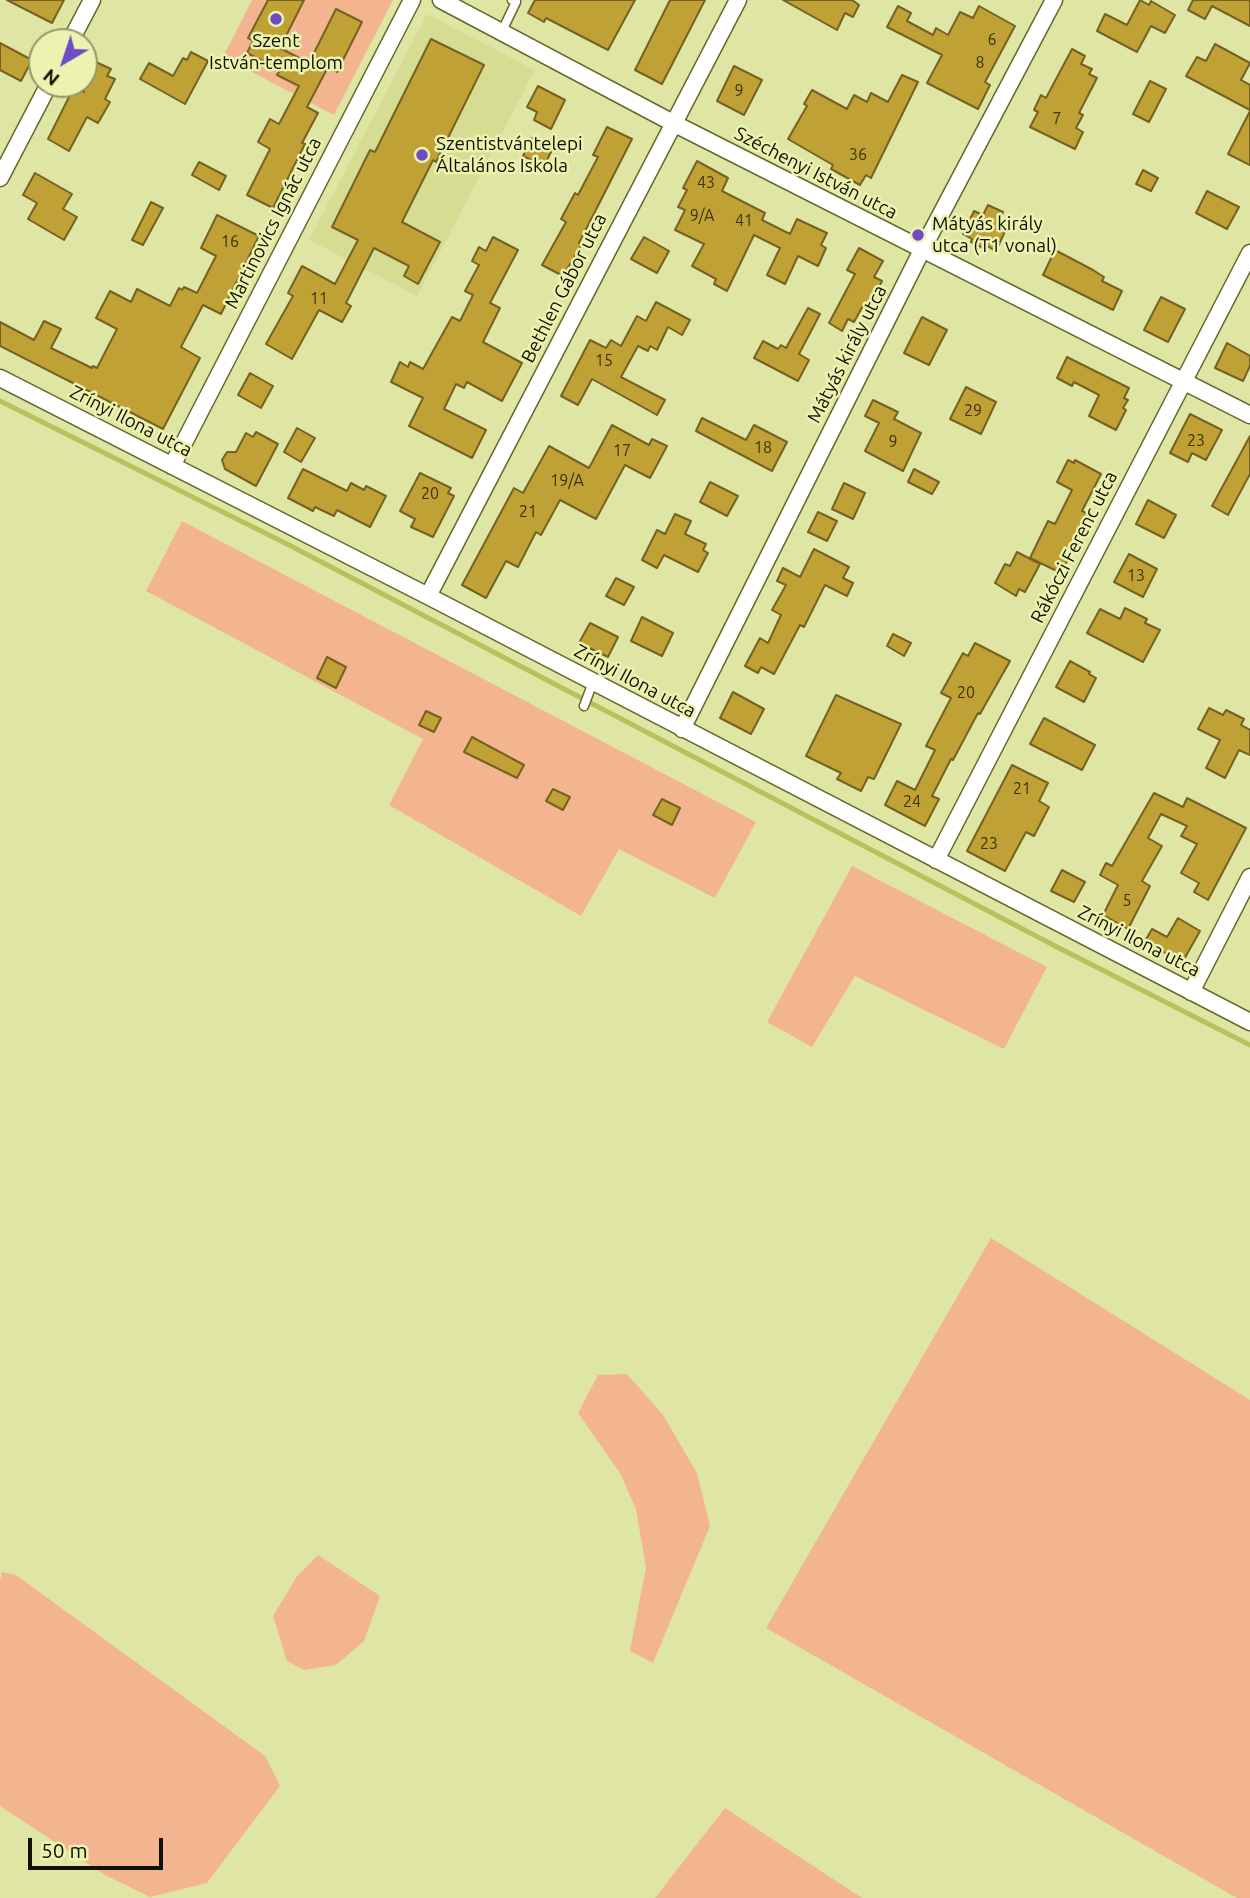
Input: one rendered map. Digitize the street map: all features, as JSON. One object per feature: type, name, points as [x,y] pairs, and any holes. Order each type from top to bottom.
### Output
[{"type":"street","points":[[77,28],[92,0]]},
{"type":"street","name":"Martinovics Ignác utca","points":[[172,466],[412,0]]},
{"type":"street","name":"Széchenyi István utca","points":[[441,0],[673,123],[1250,415]]},
{"type":"street","name":"Bethlen Gábor utca","points":[[428,596],[738,0]]},
{"type":"street","name":"Mátyás király utca","points":[[682,729],[922,250],[1054,0]]},
{"type":"street","points":[[0,178],[42,98]]},
{"type":"street","name":"Rákóczi Ferenc utca","points":[[936,860],[1250,253]]},
{"type":"street","name":"Zrínyi Ilona utca","points":[[0,377],[428,596],[591,687],[682,729],[1250,1022]]},
{"type":"street","points":[[1191,992],[1250,877]]},
{"type":"lane","points":[[502,31],[516,2],[512,0]]},
{"type":"lane","points":[[584,706],[591,687]]},
{"type":"shaded area","points":[[252,0],[393,0],[334,115],[223,57]]},
{"type":"shaded area","name":"Szentistvántelepi Általános Iskola","points":[[427,14],[535,70],[417,296],[309,240]]},
{"type":"shaded area","points":[[182,521],[756,822],[715,898],[619,849],[581,916],[389,805],[423,739],[146,591]]},
{"type":"shaded area","points":[[852,866],[1047,967],[1004,1049],[855,976],[812,1047],[767,1022]]},
{"type":"shaded area","points":[[991,1238],[1250,1400],[1250,1898],[1237,1898],[766,1628]]},
{"type":"shaded area","points":[[627,1374],[663,1415],[697,1473],[710,1526],[653,1663],[630,1651],[646,1567],[636,1509],[620,1473],[578,1413],[598,1375]]},
{"type":"shaded area","points":[[318,1555],[380,1596],[364,1641],[336,1665],[304,1670],[287,1661],[273,1616],[297,1576]]},
{"type":"shaded area","points":[[2,1572],[16,1575],[265,1756],[280,1786],[207,1883],[150,1897],[105,1875],[0,1806]]},
{"type":"shaded area","points":[[725,1808],[862,1898],[655,1898]]},
{"type":"building","points":[[7,0],[64,0],[52,23]]},
{"type":"building","points":[[268,0],[304,0],[280,48],[309,63],[336,9],[362,22],[337,72],[328,67],[307,107],[318,113],[273,208],[247,195],[270,149],[258,142],[270,119],[279,124],[299,86],[277,75],[280,70],[247,53],[253,41],[248,38]]},
{"type":"building","points":[[535,0],[635,0],[608,50],[546,18],[544,22],[528,13]]},
{"type":"building","points":[[670,0],[705,0],[662,84],[635,70]]},
{"type":"building","points":[[783,0],[852,0],[859,5],[853,17],[845,13],[837,30]]},
{"type":"building","points":[[1140,0],[1149,5],[1151,1],[1175,15],[1165,33],[1151,26],[1137,52],[1097,31],[1105,14],[1127,25]]},
{"type":"building","points":[[1193,0],[1250,0],[1250,26],[1212,6],[1205,19],[1188,10]]},
{"type":"building","points":[[898,6],[911,13],[907,21],[933,35],[936,28],[948,35],[960,12],[973,18],[979,6],[1015,26],[985,82],[990,85],[978,109],[927,83],[942,55],[887,27]]},
{"type":"building","name":"Szentistvántelepi Általános Iskola","points":[[431,39],[484,65],[436,162],[433,160],[402,222],[440,242],[418,284],[404,276],[409,266],[374,248],[346,303],[351,306],[342,322],[319,310],[292,359],[266,344],[293,296],[288,293],[302,266],[335,284],[358,240],[332,227],[370,150],[375,152]]},
{"type":"building","points":[[0,43],[28,58],[28,68],[21,81],[0,70]]},
{"type":"building","points":[[1215,44],[1250,63],[1241,80],[1250,85],[1250,110],[1186,76],[1197,57],[1206,61]]},
{"type":"building","points":[[1072,49],[1085,56],[1081,64],[1092,69],[1089,74],[1097,78],[1079,113],[1083,115],[1076,128],[1083,132],[1075,149],[1030,127],[1038,112],[1034,110],[1041,95],[1046,98]]},
{"type":"building","points":[[191,52],[208,61],[185,104],[140,79],[149,63],[173,76],[183,58],[187,60]]},
{"type":"building","points":[[98,63],[111,69],[107,76],[115,79],[105,99],[110,102],[98,123],[87,117],[69,151],[48,139],[68,98],[98,98]]},
{"type":"building","points":[[734,66],[762,80],[744,115],[717,101]]},
{"type":"building","points":[[902,75],[918,82],[871,178],[866,175],[860,185],[831,169],[833,165],[788,139],[807,106],[804,104],[812,90],[847,109],[854,95],[867,102],[871,93],[888,102]]},
{"type":"building","points":[[1150,81],[1166,89],[1149,122],[1133,114]]},
{"type":"building","points":[[538,86],[565,100],[551,129],[534,120],[537,112],[527,107]]},
{"type":"building","points":[[1250,111],[1250,165],[1228,154]]},
{"type":"building","points":[[607,127],[632,139],[579,243],[582,244],[563,276],[542,265],[566,222],[561,219],[575,193],[578,195],[598,157],[593,155]]},
{"type":"building","points":[[532,138],[553,148],[544,166],[523,156]]},
{"type":"building","points":[[697,161],[728,178],[722,191],[765,213],[762,220],[790,234],[797,219],[827,233],[821,245],[826,248],[818,266],[798,256],[785,284],[767,275],[780,248],[754,235],[727,291],[714,284],[716,279],[692,266],[704,244],[675,230],[685,210],[678,207],[687,190],[683,188]]},
{"type":"building","points":[[199,162],[226,176],[219,190],[192,175]]},
{"type":"building","points":[[1143,170],[1158,178],[1151,191],[1136,184]]},
{"type":"building","points":[[35,173],[72,194],[63,209],[77,217],[64,240],[28,219],[37,203],[23,195]]},
{"type":"building","points":[[1207,191],[1239,207],[1227,229],[1196,213]]},
{"type":"building","points":[[151,202],[163,208],[143,245],[132,240]]},
{"type":"building","points":[[988,205],[1003,212],[998,223],[1007,227],[996,251],[971,242],[972,239],[963,234],[974,211],[983,215]]},
{"type":"building","points":[[217,215],[259,236],[221,314],[203,305],[181,347],[200,358],[163,429],[0,346],[0,322],[34,340],[44,321],[61,329],[51,348],[97,368],[117,329],[96,318],[110,291],[131,302],[137,289],[170,306],[179,288],[182,290],[184,287],[197,293],[216,256],[201,248]]},
{"type":"building","points":[[493,237],[518,250],[490,303],[500,308],[483,342],[522,363],[502,401],[467,382],[464,388],[456,384],[444,409],[486,430],[472,458],[409,426],[423,398],[391,382],[400,362],[408,367],[410,362],[423,369],[452,317],[460,321],[473,295],[465,291],[479,265],[472,261],[479,247],[486,251]]},
{"type":"building","points":[[644,237],[669,251],[657,273],[631,259]]},
{"type":"building","points":[[859,248],[883,261],[874,277],[882,281],[869,307],[864,304],[854,322],[848,319],[842,331],[829,323],[855,274],[847,270]]},
{"type":"building","points":[[1055,250],[1093,270],[1104,277],[1102,281],[1122,291],[1113,310],[1043,275]]},
{"type":"building","points":[[1161,297],[1185,309],[1168,342],[1144,330]]},
{"type":"building","points":[[656,302],[690,320],[682,335],[668,327],[657,350],[650,346],[648,351],[638,346],[621,377],[665,400],[657,415],[592,379],[578,405],[561,396],[590,340],[606,348],[611,340],[621,346],[637,316],[646,321]]},
{"type":"building","points":[[808,308],[820,314],[799,354],[809,360],[798,381],[754,358],[763,341],[778,349],[781,345],[786,348]]},
{"type":"building","points":[[922,317],[947,330],[929,365],[904,353]]},
{"type":"building","points":[[1227,343],[1250,356],[1250,366],[1243,381],[1215,368]]},
{"type":"building","points":[[1067,357],[1129,388],[1124,398],[1128,400],[1123,408],[1126,410],[1116,430],[1089,416],[1099,395],[1074,382],[1072,386],[1057,378]]},
{"type":"building","points":[[250,373],[273,386],[261,408],[238,395]]},
{"type":"building","points":[[966,387],[996,402],[981,434],[950,419]]},
{"type":"building","points":[[873,400],[898,412],[894,419],[921,433],[903,471],[865,451],[879,423],[865,416]]},
{"type":"building","points":[[1190,414],[1222,430],[1206,460],[1192,453],[1188,462],[1170,453]]},
{"type":"building","points":[[702,418],[746,440],[754,425],[787,442],[772,471],[696,431]]},
{"type":"building","points":[[612,425],[649,445],[652,439],[667,446],[650,478],[625,465],[596,519],[560,500],[541,535],[536,532],[518,567],[506,561],[486,598],[462,585],[514,488],[523,493],[549,446],[589,468]]},
{"type":"building","points":[[297,428],[315,438],[301,462],[284,452]]},
{"type":"building","points":[[256,432],[278,444],[256,486],[225,469],[222,460],[227,452],[236,452],[246,433],[253,437]]},
{"type":"building","points":[[1250,436],[1250,474],[1228,515],[1212,506]]},
{"type":"building","points":[[1068,460],[1074,463],[1075,460],[1101,474],[1082,511],[1090,515],[1061,573],[1030,558],[1048,521],[1055,524],[1072,490],[1057,482]]},
{"type":"building","points":[[303,469],[347,491],[351,483],[364,490],[366,486],[386,496],[370,527],[337,510],[334,516],[315,507],[313,511],[288,498]]},
{"type":"building","points":[[914,469],[939,482],[932,494],[908,482]]},
{"type":"building","points":[[420,473],[451,488],[448,493],[454,496],[433,537],[411,527],[415,519],[400,511]]},
{"type":"building","points":[[710,482],[738,496],[727,516],[700,502]]},
{"type":"building","points":[[844,483],[865,493],[853,519],[832,509]]},
{"type":"building","points":[[1148,500],[1176,515],[1164,538],[1136,524]]},
{"type":"building","points":[[818,512],[837,521],[827,541],[808,532]]},
{"type":"building","points":[[675,514],[691,521],[685,534],[706,544],[703,550],[708,553],[698,572],[664,555],[657,568],[642,560],[657,530],[665,534]]},
{"type":"building","points":[[814,549],[849,567],[843,578],[853,583],[847,596],[825,585],[804,627],[800,625],[774,674],[761,667],[758,673],[745,666],[760,638],[768,643],[781,615],[772,610],[786,585],[777,581],[783,568],[800,577]]},
{"type":"building","points":[[1017,552],[1040,564],[1025,592],[1019,589],[1016,596],[995,583],[1005,564],[1010,566]]},
{"type":"building","points":[[1129,554],[1157,569],[1143,597],[1114,582]]},
{"type":"building","points":[[616,578],[634,587],[624,605],[606,596]]},
{"type":"building","points":[[1125,608],[1147,619],[1145,623],[1160,630],[1143,662],[1087,633],[1100,609],[1120,619]]},
{"type":"building","points":[[642,617],[673,633],[662,656],[631,641]]},
{"type":"building","points":[[590,623],[618,637],[608,657],[579,643]]},
{"type":"building","points":[[893,634],[911,643],[904,656],[887,646]]},
{"type":"building","points":[[975,643],[1010,661],[953,760],[951,759],[932,796],[939,799],[925,826],[885,805],[897,781],[915,790],[935,750],[926,746],[951,698],[941,693],[963,653],[968,656]]},
{"type":"building","points":[[327,657],[346,667],[336,688],[317,678]]},
{"type":"building","points":[[1070,661],[1096,678],[1084,702],[1056,687]]},
{"type":"building","points":[[733,692],[764,709],[751,734],[720,718]]},
{"type":"building","points":[[836,695],[901,724],[874,779],[868,777],[861,791],[837,779],[841,773],[806,756]]},
{"type":"building","points":[[1209,708],[1223,715],[1226,710],[1244,719],[1241,725],[1250,730],[1250,755],[1239,750],[1225,778],[1206,768],[1220,740],[1198,729]]},
{"type":"building","points":[[426,711],[441,718],[434,732],[419,725]]},
{"type":"building","points":[[1044,718],[1095,745],[1082,770],[1030,744]]},
{"type":"building","points":[[472,737],[524,765],[517,778],[464,752]]},
{"type":"building","points":[[1012,765],[1048,783],[1039,801],[1049,807],[1034,836],[1026,832],[1005,871],[967,851]]},
{"type":"building","points":[[553,789],[570,797],[563,810],[546,801]]},
{"type":"building","points":[[1154,793],[1183,807],[1187,798],[1246,828],[1208,900],[1194,892],[1199,883],[1181,873],[1197,844],[1181,836],[1187,826],[1161,814],[1148,838],[1162,846],[1142,881],[1150,886],[1128,929],[1103,915],[1118,885],[1100,875],[1106,863],[1112,866]]},
{"type":"building","points":[[662,799],[680,808],[672,825],[653,815]]},
{"type":"building","points":[[1062,870],[1085,882],[1074,902],[1051,891]]},
{"type":"building","points":[[1178,918],[1200,931],[1182,963],[1145,941],[1152,929],[1167,937]]},
{"type":"waterway","points":[[0,401],[289,545],[1057,947],[1250,1045]]},
{"type":"place","name":"Szent István-templom","points":[[276,19]]},
{"type":"place","name":"Szentistvántelepi Általános Iskola","points":[[422,155]]},
{"type":"place","name":"Mátyás király utca (T1 vonal)","points":[[918,235]]}]
